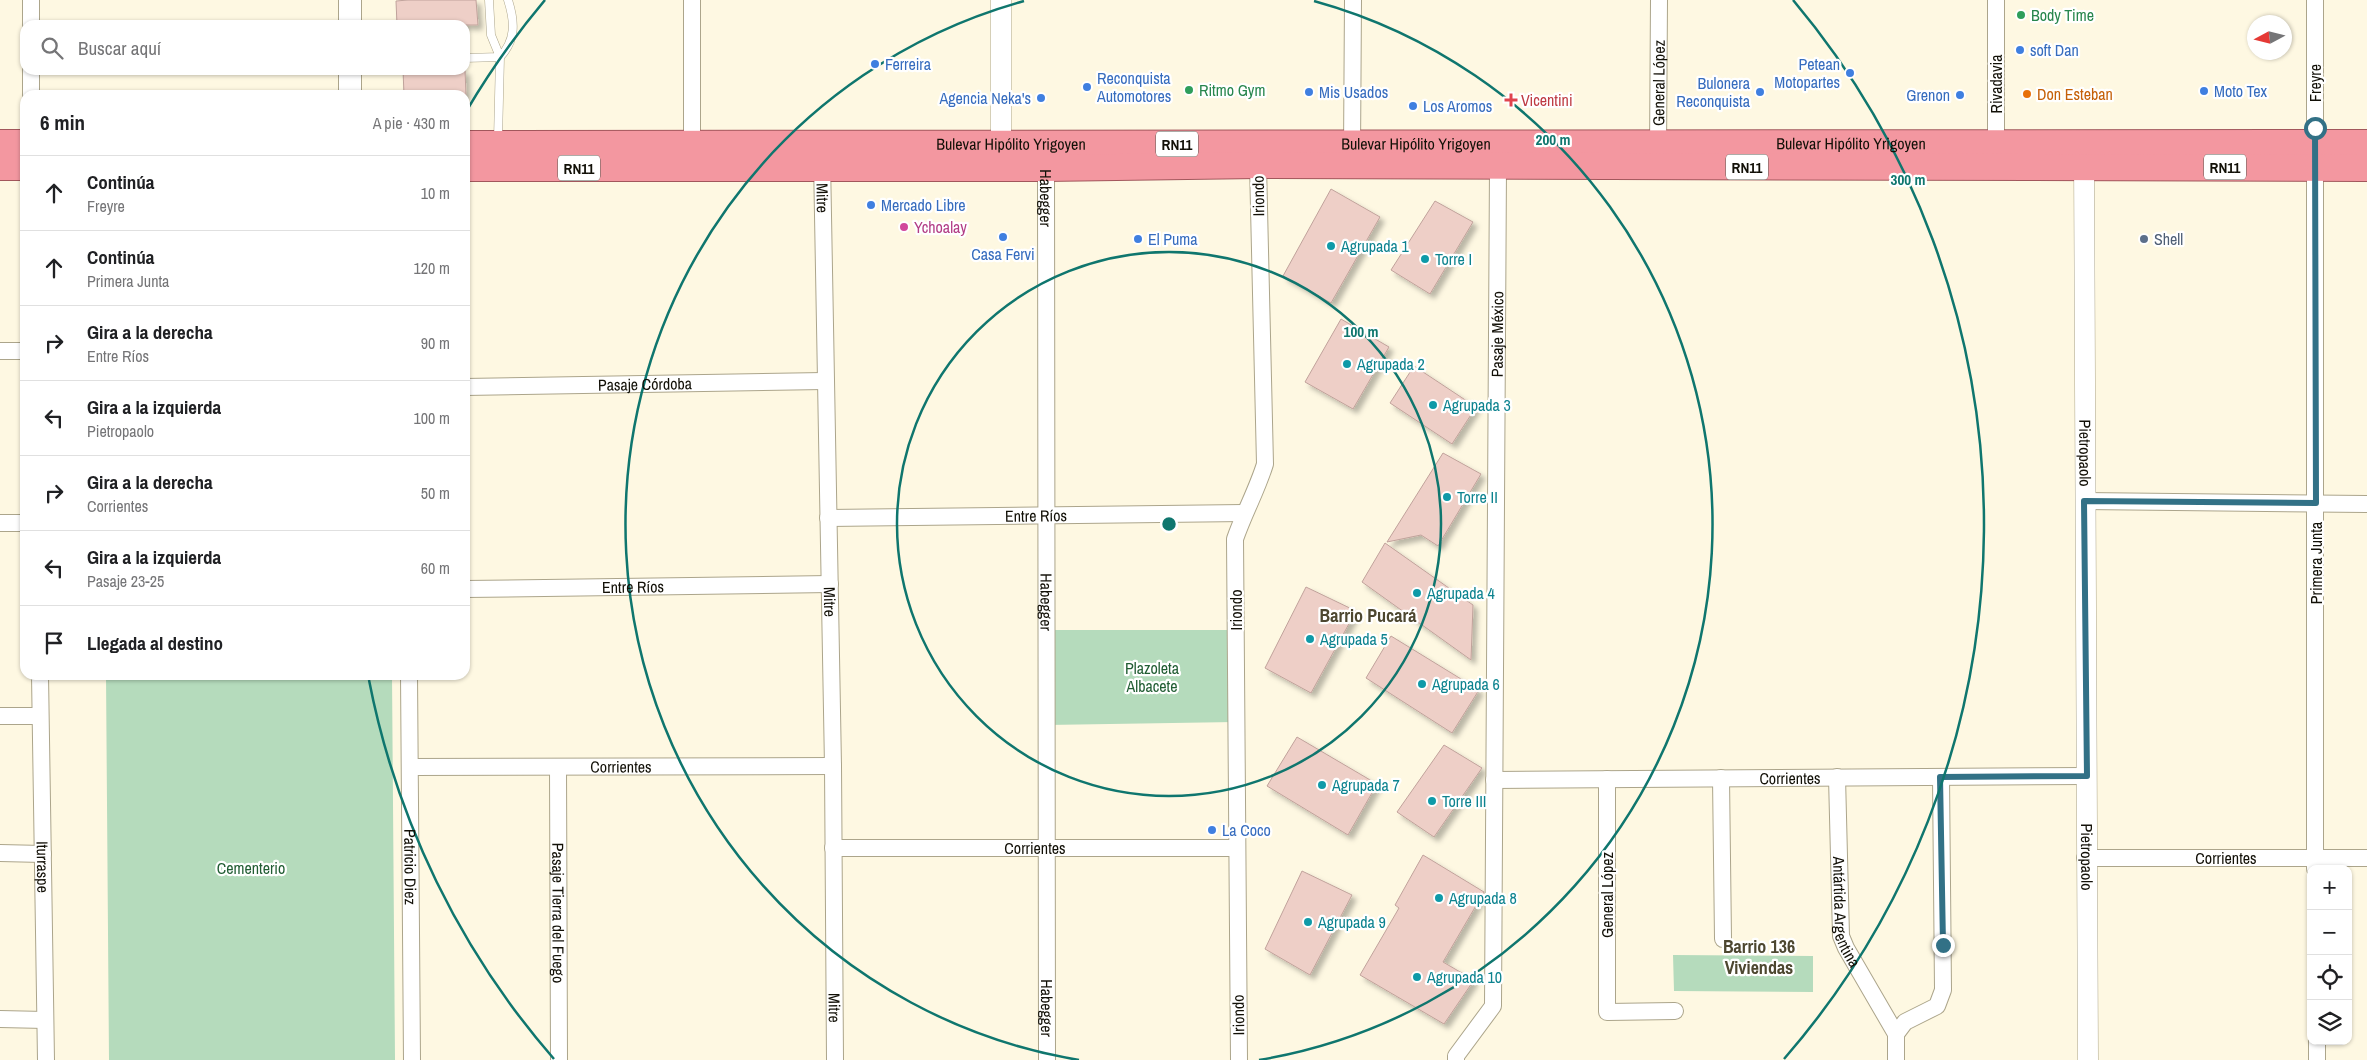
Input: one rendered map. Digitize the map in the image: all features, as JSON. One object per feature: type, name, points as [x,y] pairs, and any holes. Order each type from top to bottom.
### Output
[{"type":"highway","points":[[0,143],[20,143]]},
{"type":"highway","name":"RN11","points":[[2084,156],[2314,155],[2367,143]]},
{"type":"highway","name":"Bulevar Hipólito Yrigoyen","points":[[470,144],[498,144],[692,156]]},
{"type":"highway","name":"Bulevar Hipólito Yrigoyen","points":[[1046,156],[1258,165],[1352,155],[1498,167],[1658,155]]},
{"type":"highway","name":"RN11","points":[[2314,155],[2367,168]]},
{"type":"highway","name":"Bulevar Hipólito Yrigoyen","points":[[470,168],[692,156],[2084,156]]},
{"type":"highway","points":[[0,167],[20,167]]},
{"type":"main road","points":[[350,0],[350,20]]},
{"type":"main road","points":[[350,75],[350,90]]},
{"type":"street","points":[[31,0],[31,20]]},
{"type":"street","points":[[692,0],[692,156]]},
{"type":"street","points":[[1000,156],[1001,0]]},
{"type":"street","points":[[1352,0],[1352,155]]},
{"type":"street","name":"General López","points":[[1658,155],[1659,0]]},
{"type":"street","name":"Rivadavia","points":[[1996,0],[1996,155]]},
{"type":"street","name":"Freyre","points":[[2314,155],[2315,0]]},
{"type":"street","points":[[31,75],[31,90]]},
{"type":"street","name":"Primera Junta","points":[[2314,155],[2316,503],[2315,863]]},
{"type":"street","name":"Mitre","points":[[822,156],[824,381],[833,766],[835,1060]]},
{"type":"street","name":"Habegger","points":[[1046,156],[1047,1060]]},
{"type":"street","name":"Pietropaolo","points":[[2084,156],[2084,501],[2088,1060]]},
{"type":"street","name":"Iriondo","points":[[1239,1060],[1235,539],[1244,513],[1258,488],[1265,464],[1258,165]]},
{"type":"street","name":"Pasaje México","points":[[1456,1060],[1456,1056],[1493,1006],[1498,167]]},
{"type":"street","points":[[0,351],[20,351]]},
{"type":"street","name":"Pasaje Córdoba","points":[[470,387],[824,381]]},
{"type":"street","points":[[2084,501],[2367,504]]},
{"type":"street","name":"Entre Ríos","points":[[828,518],[1244,513]]},
{"type":"street","points":[[0,523],[20,523]]},
{"type":"street","name":"Entre Ríos","points":[[470,589],[830,584]]},
{"type":"street","name":"Iturraspe","points":[[40,680],[46,1060]]},
{"type":"street","name":"Patricio Diez","points":[[409,680],[412,1060]]},
{"type":"street","points":[[0,716],[40,716]]},
{"type":"street","name":"Corrientes","points":[[410,767],[833,766]]},
{"type":"street","name":"Pasaje Tierra del Fuego","points":[[558,767],[560,1060]]},
{"type":"street","name":"Corrientes","points":[[1494,780],[2087,776]]},
{"type":"street","name":"Antártida Argentina","points":[[1836,777],[1842,936],[1846,948],[1896,1034]]},
{"type":"street","points":[[1896,1060],[1896,1034],[1905,1022],[1937,1006],[1943,990],[1940,777]]},
{"type":"street","points":[[1721,778],[1723,939]]},
{"type":"street","name":"General López","points":[[1607,779],[1608,1012],[1675,1011]]},
{"type":"street","name":"Corrientes","points":[[833,848],[1237,848]]},
{"type":"street","points":[[0,853],[42,854]]},
{"type":"street","name":"Corrientes","points":[[2086,858],[2315,863],[2367,858]]},
{"type":"street","points":[[0,1019],[45,1020]]},
{"type":"street","points":[[2317,1045],[2317,1060]]},
{"type":"lane","points":[[489,0],[491,36],[500,57],[498,144]]},
{"type":"lane","points":[[470,58],[500,57],[509,48],[512,40],[508,0]]},
{"type":"green space","name":"Plazoleta Albacete","points":[[1047,630],[1234,630],[1235,722],[1047,725]]},
{"type":"green space","name":"Cementerio","points":[[106,680],[392,680],[395,1060],[109,1060]]},
{"type":"green space","points":[[1673,955],[1813,956],[1813,992],[1674,991]]},
{"type":"building","points":[[476,0],[478,25],[470,25],[470,20],[397,20],[396,1]]},
{"type":"building","points":[[403,75],[465,75],[466,90],[404,90]]},
{"type":"building","name":"Agrupada 1","points":[[1331,189],[1380,217],[1331,303],[1283,276]]},
{"type":"building","name":"Torre I","points":[[1435,201],[1473,222],[1430,294],[1391,270]]},
{"type":"building","name":"Agrupada 2","points":[[1341,319],[1389,347],[1353,409],[1305,382]]},
{"type":"building","name":"Agrupada 3","points":[[1414,366],[1476,407],[1452,444],[1390,403]]},
{"type":"building","name":"Torre II","points":[[1443,453],[1481,474],[1438,546],[1421,535],[1387,542]]},
{"type":"building","name":"Agrupada 4","points":[[1385,543],[1473,605],[1471,660],[1362,582]]},
{"type":"building","name":"Agrupada 5","points":[[1306,587],[1356,611],[1311,693],[1265,668]]},
{"type":"building","name":"Agrupada 6","points":[[1391,636],[1479,690],[1452,733],[1366,678]]},
{"type":"building","name":"Agrupada 7","points":[[1297,737],[1377,784],[1348,835],[1267,786]]},
{"type":"building","name":"Torre III","points":[[1444,745],[1482,768],[1434,837],[1397,812]]},
{"type":"building","points":[[1423,855],[1484,892],[1443,962],[1474,980],[1444,1024],[1360,975],[1399,908],[1395,905]]},
{"type":"building","name":"Agrupada 9","points":[[1302,871],[1352,895],[1310,975],[1265,949]]},
{"type":"place","name":"Body Time","points":[[2021,15]]},
{"type":"place","name":"soft Dan","points":[[2020,50]]},
{"type":"place","name":"Ferreira","points":[[875,64]]},
{"type":"place","name":"Petean Motopartes","points":[[1850,73]]},
{"type":"place","name":"Reconquista Automotores","points":[[1087,87]]},
{"type":"place","name":"Ritmo Gym","points":[[1189,90]]},
{"type":"place","name":"Moto Tex","points":[[2204,91]]},
{"type":"place","name":"Mis Usados","points":[[1309,92]]},
{"type":"place","name":"Bulonera Reconquista","points":[[1760,92]]},
{"type":"place","name":"Don Esteban","points":[[2027,94]]},
{"type":"place","name":"Grenon","points":[[1960,95]]},
{"type":"place","name":"Agencia Neka's","points":[[1041,98]]},
{"type":"place","name":"Vicentini","points":[[1511,100]]},
{"type":"place","name":"Los Aromos","points":[[1413,106]]},
{"type":"place","name":"Mercado Libre","points":[[871,205]]},
{"type":"place","name":"Ychoalay","points":[[904,227]]},
{"type":"place","name":"Casa Fervi","points":[[1003,237]]},
{"type":"place","name":"El Puma","points":[[1138,239]]},
{"type":"place","name":"Shell","points":[[2144,239]]},
{"type":"place","name":"Agrupada 1","points":[[1331,246]]},
{"type":"place","name":"Torre I","points":[[1425,259]]},
{"type":"place","name":"Agrupada 2","points":[[1347,364]]},
{"type":"place","name":"Agrupada 3","points":[[1433,405]]},
{"type":"place","name":"Torre II","points":[[1447,497]]},
{"type":"place","name":"Agrupada 4","points":[[1417,593]]},
{"type":"place","name":"Agrupada 5","points":[[1310,639]]},
{"type":"place","name":"Agrupada 6","points":[[1422,684]]},
{"type":"place","name":"Agrupada 7","points":[[1322,785]]},
{"type":"place","name":"Torre III","points":[[1432,801]]},
{"type":"place","name":"La Coco","points":[[1212,830]]},
{"type":"place","name":"Agrupada 8","points":[[1439,898]]},
{"type":"place","name":"Agrupada 9","points":[[1308,922]]},
{"type":"place","name":"Agrupada 10","points":[[1417,977]]},
{"type":"district","name":"Barrio Pucará","points":[[1368,615]]},
{"type":"district","name":"Barrio 136 Viviendas","points":[[1759,956]]},
{"type":"route","points":[[1943,945],[1940,777],[2087,776],[2084,501],[2316,503],[2315,128]]}]
